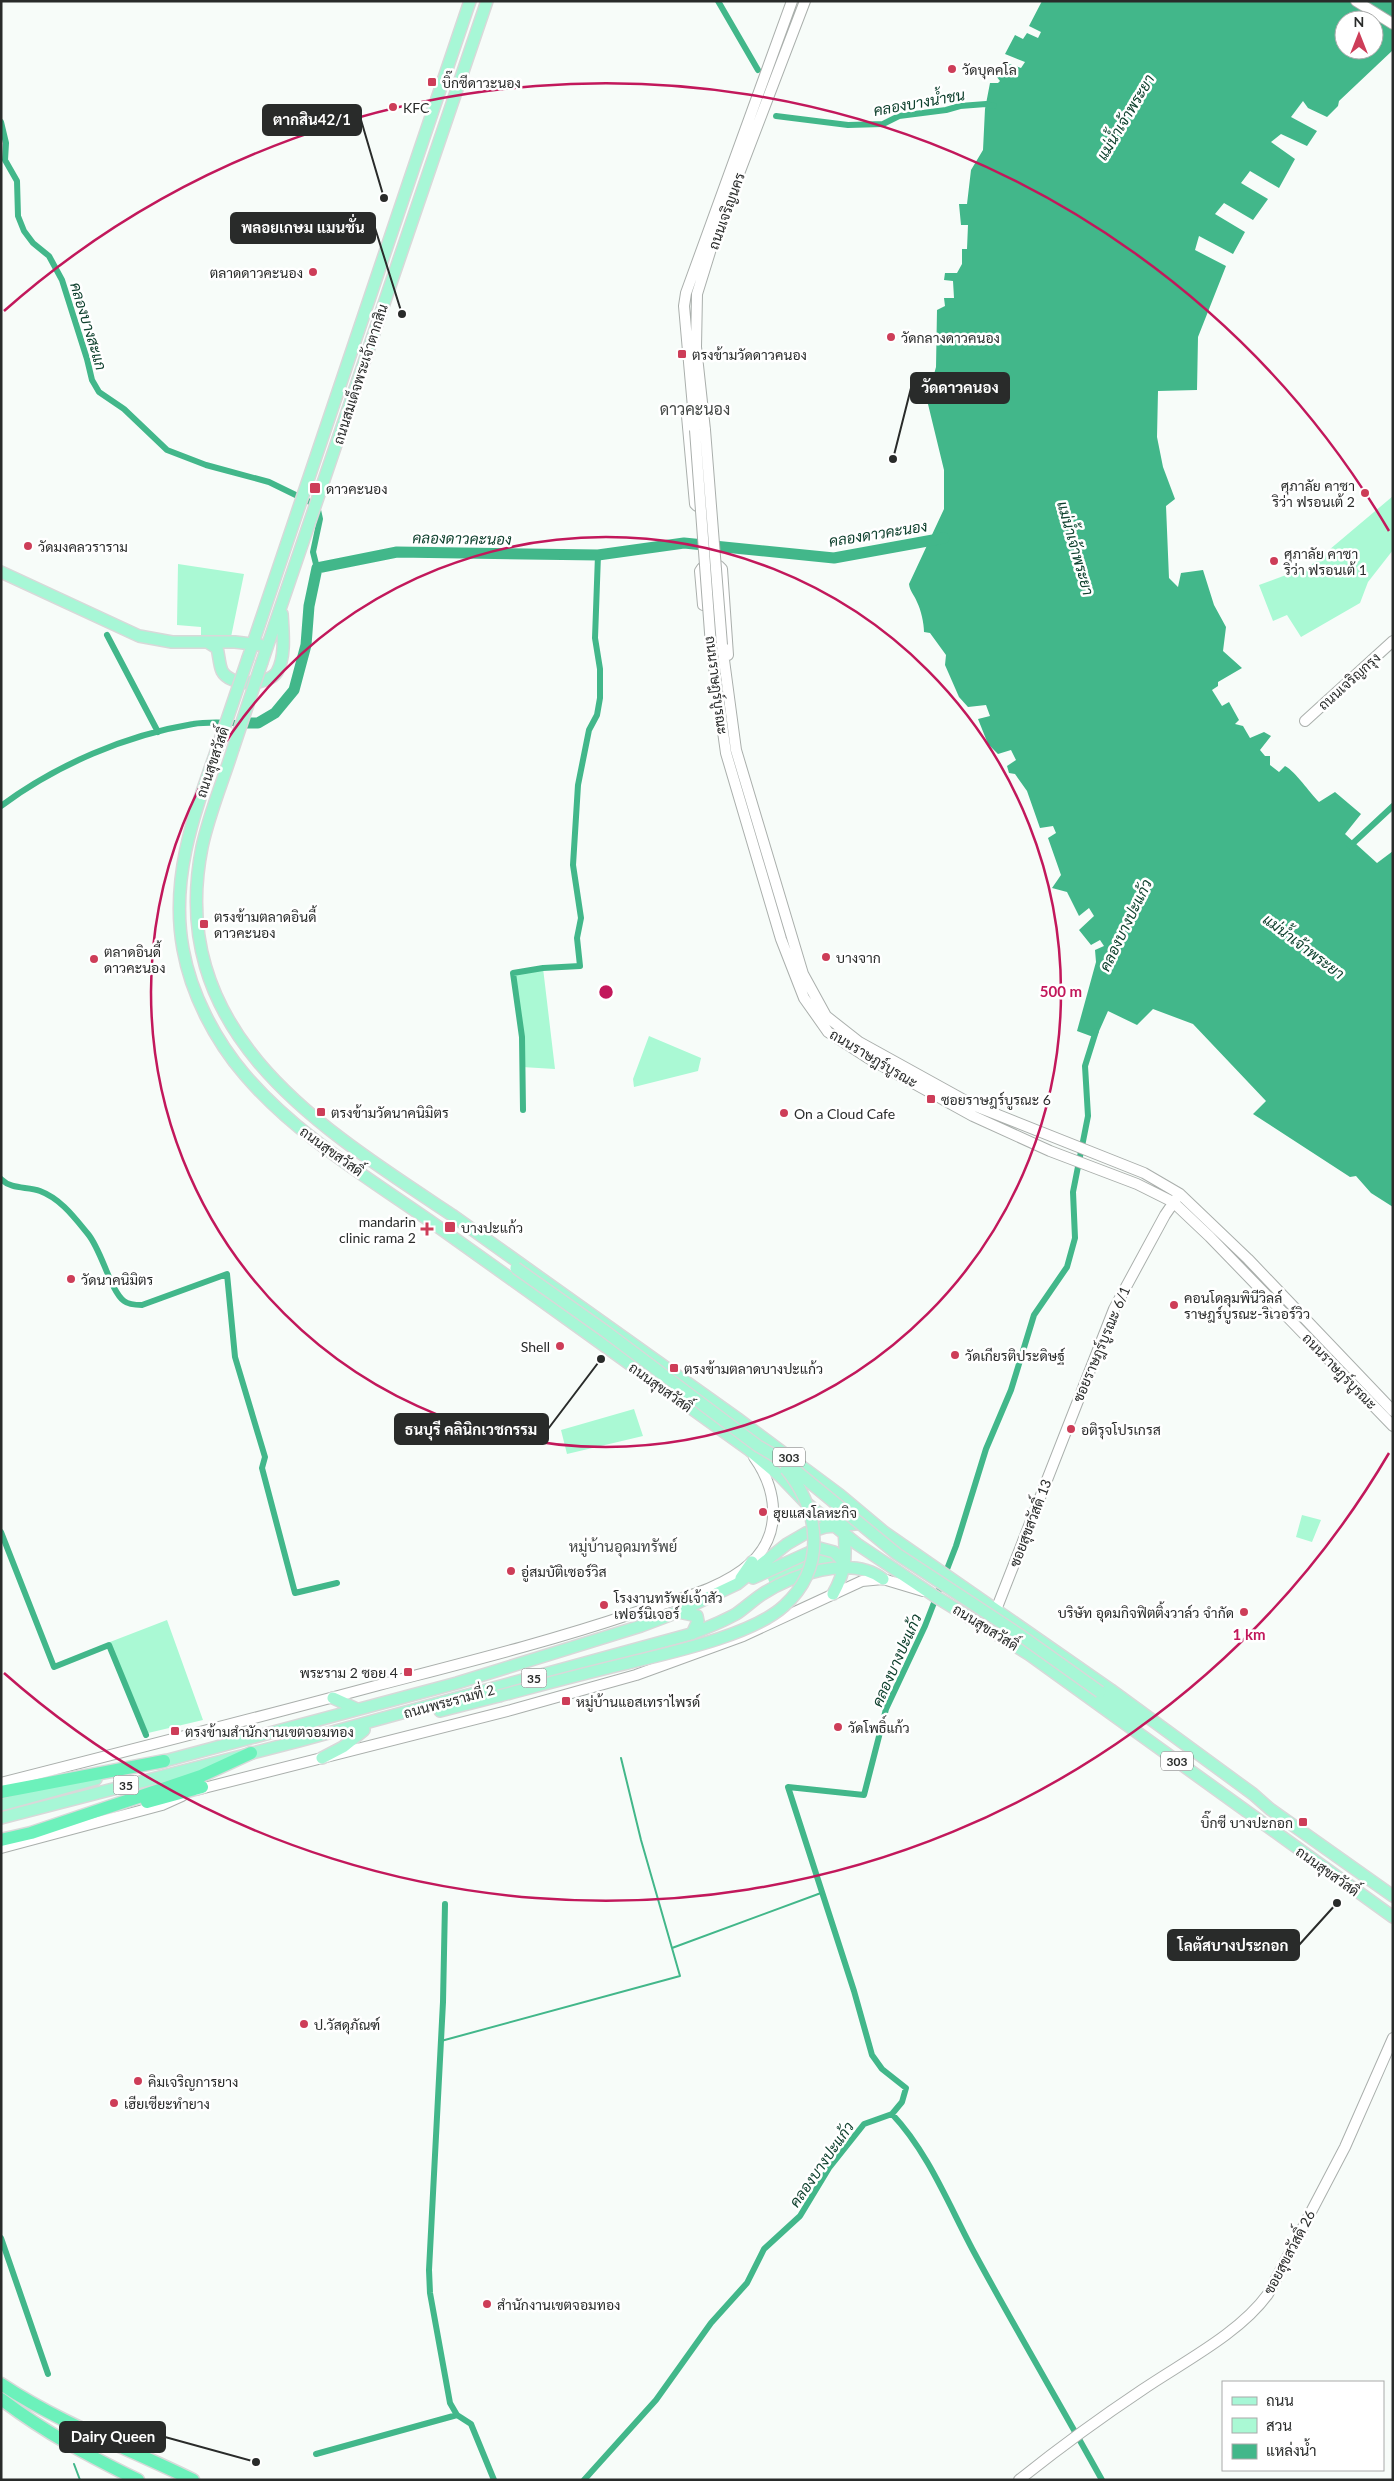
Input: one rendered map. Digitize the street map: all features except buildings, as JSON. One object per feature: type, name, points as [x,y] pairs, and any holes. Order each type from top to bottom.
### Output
[{"type":"highway","points":[[31,1833],[201,1776],[251,1753]]},
{"type":"highway","points":[[1,1792],[164,1761]]},
{"type":"highway","points":[[1,1840],[202,1787]]},
{"type":"highway","points":[[1,2384],[29,2402],[79,2429],[193,2480]]},
{"type":"highway","points":[[1,2398],[35,2425],[78,2452],[138,2480]]},
{"type":"main road","name":"ถนนสมเด็จพระเจ้าตากสิน","points":[[248,658],[305,494],[470,1]]},
{"type":"main road","name":"ถนนสมเด็จพระเจ้าตากสิน","points":[[262,662],[313,517],[487,1]]},
{"type":"main road","name":"ถนนเจริญนคร","points":[[700,430],[691,396],[684,306],[686,293],[792,1]]},
{"type":"main road","name":"ถนนเจริญนคร","points":[[700,430],[702,401],[696,347],[697,294],[720,224],[805,1]]},
{"type":"main road","points":[[1356,1],[1393,24]]},
{"type":"main road","points":[[774,49],[787,52]]},
{"type":"main road","points":[[691,396],[687,414],[694,499],[697,506],[713,505],[715,501],[707,405],[702,401]]},
{"type":"main road","name":"ถนนราษฎร์บูรณะ","points":[[700,430],[716,645],[715,672],[726,753],[746,801],[803,974],[826,1016],[859,1042],[973,1116],[1050,1151],[1177,1198]]},
{"type":"main road","points":[[715,672],[706,640],[700,571],[702,568],[719,566],[722,569],[728,648],[726,670]]},
{"type":"main road","points":[[1,572],[139,636],[172,642],[253,644],[267,647]]},
{"type":"main road","points":[[209,643],[217,648],[222,672],[228,678],[262,683],[272,678],[278,670],[281,659],[282,605]]},
{"type":"main road","name":"ถนนเจริญกรุง","points":[[1305,721],[1393,641]]},
{"type":"main road","name":"ถนนราษฎร์บูรณะ","points":[[716,645],[726,670],[736,750],[746,801]]},
{"type":"main road","name":"ถนนสุขสวัสดิ์","points":[[248,658],[186,843],[180,879],[179,913],[183,948],[192,982],[207,1016],[228,1052],[276,1107],[307,1132],[727,1434],[753,1448],[812,1508],[872,1554],[933,1595],[1042,1663],[1393,1917]]},
{"type":"main road","name":"ถนนสุขสวัสดิ์","points":[[262,662],[202,848],[196,902],[200,939],[209,977],[234,1032],[289,1096],[404,1183],[452,1215],[738,1419],[840,1495],[884,1532],[1233,1778],[1265,1806],[1393,1896]]},
{"type":"main road","points":[[228,1052],[242,1043]]},
{"type":"main road","name":"ถนนราษฎร์บูรณะ","points":[[908,1075],[1056,1140],[1144,1173],[1177,1198],[1393,1411]]},
{"type":"main road","points":[[299,1741],[364,1730],[705,1643],[762,1620],[784,1606],[797,1590],[810,1565],[814,1539],[813,1521],[808,1502],[787,1470],[753,1448],[605,1331],[443,1216],[404,1183]]},
{"type":"main road","name":"ซอยราษฎร์บูรณะ 6/1","points":[[1063,1435],[1114,1309],[1177,1198]]},
{"type":"main road","name":"ถนนราษฎร์บูรณะ","points":[[1223,1242],[1393,1426]]},
{"type":"main road","name":"ซอยสุขสวัสดิ์ 13","points":[[996,1610],[1063,1435]]},
{"type":"main road","name":"35","points":[[1,1782],[522,1648],[609,1622],[707,1589],[738,1573],[752,1562],[770,1535],[774,1508],[767,1477],[753,1448]]},
{"type":"main road","name":"303","points":[[753,1448],[784,1461],[897,1554],[1020,1635],[1265,1806]]},
{"type":"main road","points":[[812,1508],[824,1505],[827,1500],[828,1487]]},
{"type":"main road","points":[[833,1594],[843,1576],[845,1566],[840,1528],[840,1495]]},
{"type":"main road","name":"ถนนพระรามที่ 2","points":[[1,1805],[457,1683],[641,1626],[678,1612],[737,1584],[797,1538],[816,1529],[874,1524]]},
{"type":"main road","points":[[872,1554],[873,1538],[884,1532]]},
{"type":"main road","points":[[737,1584],[819,1548],[834,1552],[845,1566]]},
{"type":"main road","points":[[737,1584],[752,1562]]},
{"type":"main road","name":"ถนนพระรามที่ 2","points":[[1,1818],[299,1741],[691,1634],[737,1613],[761,1595],[804,1574],[845,1566],[868,1571],[883,1579],[933,1595]]},
{"type":"main road","points":[[756,1577],[762,1580],[764,1585],[761,1595]]},
{"type":"main road","name":"ถนนพระรามที่ 2","points":[[1,1848],[162,1805],[202,1787],[322,1758],[603,1684],[712,1648],[862,1581],[883,1579]]},
{"type":"main road","points":[[678,1612],[691,1613],[698,1619],[691,1634],[706,1639],[732,1640]]},
{"type":"main road","points":[[670,1640],[697,1648],[712,1648]]},
{"type":"main road","points":[[333,1698],[357,1709]]},
{"type":"main road","points":[[322,1758],[343,1747],[364,1730]]},
{"type":"main road","name":"ซอยสุขสวัสดิ์ 26","points":[[1019,2480],[1068,2441],[1210,2345],[1260,2305],[1268,2294],[1344,2147],[1393,2038]]},
{"type":"green space","points":[[1393,496],[1393,550],[1368,582],[1360,603],[1301,637],[1287,615],[1273,621],[1259,585],[1310,566]]},
{"type":"green space","points":[[178,564],[244,574],[231,637],[201,637],[201,627],[177,625]]},
{"type":"green space","points":[[543,968],[555,1069],[522,1067],[521,1023],[513,973]]},
{"type":"green space","points":[[649,1036],[701,1058],[698,1071],[634,1087],[633,1079]]},
{"type":"green space","points":[[634,1409],[643,1436],[567,1454],[561,1430]]},
{"type":"green space","points":[[1302,1515],[1321,1520],[1312,1542],[1296,1537]]},
{"type":"green space","points":[[822,1552],[834,1559],[836,1563],[770,1584],[767,1576]]},
{"type":"green space","points":[[167,1620],[203,1720],[148,1733],[110,1642]]},
{"type":"water","name":"แม่น้ำเจ้าพระยา","points":[[1042,1],[1393,1],[1393,50],[1384,58],[1384,10],[1334,10],[1334,60],[1382,60],[1339,101],[1338,106],[1327,117],[1308,108],[1303,101],[1291,117],[1317,131],[1307,146],[1281,134],[1271,142],[1295,159],[1279,188],[1250,171],[1241,183],[1268,199],[1253,220],[1224,203],[1215,214],[1245,232],[1233,254],[1199,236],[1195,250],[1226,266],[1198,337],[1197,390],[1158,391],[1157,437],[1163,467],[1175,499],[1166,506],[1169,578],[1178,587],[1181,573],[1203,570],[1214,605],[1226,627],[1223,651],[1242,668],[1218,682],[1218,686],[1212,690],[1222,706],[1229,702],[1239,720],[1235,724],[1243,726],[1250,738],[1264,732],[1271,736],[1260,750],[1265,756],[1270,756],[1270,765],[1279,772],[1285,766],[1289,769],[1319,802],[1335,792],[1361,814],[1345,834],[1377,863],[1393,851],[1393,1207],[1371,1193],[1356,1176],[1350,1177],[1253,1114],[1266,1101],[1193,1024],[1153,1009],[1137,1025],[1108,1011],[1096,1038],[1077,1031],[1096,962],[1095,950],[1104,946],[1100,940],[1091,945],[1079,930],[1094,916],[1089,908],[1079,916],[1067,892],[1052,888],[1061,875],[1048,838],[1056,833],[1053,826],[1040,828],[1027,791],[1015,774],[1009,773],[1007,766],[1016,760],[1011,750],[998,754],[988,744],[978,719],[990,716],[986,705],[968,707],[959,697],[945,665],[946,655],[930,633],[924,632],[920,609],[911,591],[909,584],[944,509],[944,470],[927,400],[936,367],[937,310],[945,306],[944,298],[954,298],[953,281],[944,280],[945,273],[957,273],[962,264],[962,249],[967,249],[968,225],[961,225],[959,204],[967,204],[971,170],[983,150],[985,109],[990,83],[998,83],[1000,81],[996,76],[1004,70],[1004,62],[1021,68],[1025,62],[1005,54],[1015,35],[1023,39],[1027,33],[1038,38],[1041,32],[1029,26]]},
{"type":"waterway","name":"คลองบางน้ำชน","points":[[718,1],[758,70]]},
{"type":"waterway","name":"คลองบางน้ำชน","points":[[776,116],[848,125],[883,124],[899,116],[946,110],[960,106],[986,104],[994,106]]},
{"type":"waterway","name":"คลองบางสะแก","points":[[1,122],[6,143],[5,160],[17,181],[18,216],[24,231],[33,243],[49,256],[62,280],[92,380],[99,392],[124,409],[167,450],[206,465],[269,482],[310,502],[318,510],[320,519],[313,552],[317,568]]},
{"type":"waterway","name":"คลองดาวคะนอง","points":[[242,723],[258,723],[275,713],[294,690],[306,645],[309,606],[317,568],[397,552],[598,555],[684,543],[834,558],[944,538]]},
{"type":"waterway","points":[[523,1110],[522,1037],[513,973],[543,968],[580,966],[577,938],[581,918],[573,865],[578,785],[589,730],[597,715],[600,698],[600,669],[595,638],[598,555]]},
{"type":"waterway","points":[[107,635],[158,732]]},
{"type":"waterway","name":"คลองดาวคะนอง","points":[[1,806],[45,777],[117,744],[168,729],[193,724],[211,722],[242,723]]},
{"type":"waterway","points":[[1350,846],[1393,806]]},
{"type":"waterway","name":"คลองบางปะแก้ว","points":[[584,2480],[656,2400],[711,2323],[747,2283],[764,2249],[800,2216],[829,2168],[864,2124],[892,2114],[902,2102],[906,2088],[882,2069],[872,2055],[854,1991],[788,1787],[864,1795],[886,1709],[925,1626],[956,1546],[986,1449],[1011,1390],[1034,1315],[1067,1267],[1075,1238],[1073,1192],[1088,1116],[1085,1066],[1096,1031]]},
{"type":"waterway","points":[[1,1179],[10,1185],[48,1194],[67,1209],[93,1241],[114,1288],[119,1296],[128,1303],[142,1305],[227,1274],[235,1357],[265,1457],[262,1468],[295,1593],[337,1583]]},
{"type":"waterway","points":[[1,1532],[54,1667],[109,1645],[146,1735]]},
{"type":"waterway","points":[[441,2041],[680,1976],[641,1840],[621,1758]]},
{"type":"waterway","points":[[672,1948],[821,1893]]},
{"type":"waterway","points":[[445,1904],[443,2002],[429,2270],[430,2293],[450,2403],[457,2415],[471,2424],[494,2480]]},
{"type":"waterway","points":[[892,2114],[905,2129],[928,2163],[975,2254],[1102,2480]]},
{"type":"waterway","points":[[1,2238],[48,2374]]},
{"type":"waterway","points":[[316,2454],[457,2415]]},
{"type":"waterway","points":[[74,2464],[80,2480]]},
{"type":"place","name":"วัดบุคคโล","points":[[952,69]]},
{"type":"place","name":"บิ๊กซีดาวะนอง","points":[[432,82]]},
{"type":"place","name":"KFC","points":[[393,107]]},
{"type":"place","name":"ตากสิน42/1","points":[[384,198]]},
{"type":"place","name":"ตลาดดาวคะนอง","points":[[313,272]]},
{"type":"place","name":"พลอยเกษม แมนชั่น","points":[[402,314]]},
{"type":"place","name":"วัดกลางดาวคนอง","points":[[891,337]]},
{"type":"place","name":"ตรงข้ามวัดดาวคนอง","points":[[682,354]]},
{"type":"place","name":"วัดดาวคนอง","points":[[893,459]]},
{"type":"place","name":"ดาวคะนอง","points":[[315,488]]},
{"type":"place","name":"ศุภาลัย คาซา ริว่า ฟรอนเต้ 2","points":[[1365,493]]},
{"type":"place","name":"วัดมงคลวราราม","points":[[28,546]]},
{"type":"place","name":"ศุภาลัย คาซา ริว่า ฟรอนเต้ 1","points":[[1274,561]]},
{"type":"place","name":"ตรงข้ามตลาดอินดี้ ดาวคะนอง","points":[[204,924]]},
{"type":"place","name":"บางจาก","points":[[826,957]]},
{"type":"place","name":"ตลาดอินดี้ ดาวคะนอง","points":[[94,959]]},
{"type":"place","name":"ซอยราษฎร์บูรณะ 6","points":[[931,1099]]},
{"type":"place","name":"ตรงข้ามวัดนาคนิมิตร","points":[[321,1112]]},
{"type":"place","name":"On a Cloud Cafe","points":[[784,1113]]},
{"type":"place","name":"บางปะแก้ว","points":[[450,1227]]},
{"type":"place","name":"mandarin clinic rama 2","points":[[427,1229]]},
{"type":"place","name":"วัดนาคนิมิตร","points":[[71,1279]]},
{"type":"place","name":"คอนโดลุมพินีวิลล์ ราษฎร์บูรณะ-ริเวอร์วิว","points":[[1174,1305]]},
{"type":"place","name":"Shell","points":[[560,1346]]},
{"type":"place","name":"วัดเกียรติประดิษฐ์","points":[[955,1355]]},
{"type":"place","name":"ธนบุรี คลินิกเวชกรรม","points":[[601,1359]]},
{"type":"place","name":"ตรงข้ามตลาดบางปะแก้ว","points":[[674,1368]]},
{"type":"place","name":"อติรุจโปรเกรส","points":[[1071,1429]]},
{"type":"place","name":"ฮุยแสงโลหะกิจ","points":[[763,1512]]},
{"type":"place","name":"อู่สมบัติเซอร์วิส","points":[[511,1571]]},
{"type":"place","name":"โรงงานทรัพย์เจ้าสัว เฟอร์นิเจอร์","points":[[604,1605]]},
{"type":"place","name":"บริษัท อุดมกิจฟิตติ้งวาล์ว จำกัด","points":[[1244,1612]]},
{"type":"place","name":"พระราม 2 ซอย 4","points":[[408,1672]]},
{"type":"place","name":"หมู่บ้านแอสเทราไพรด์","points":[[566,1701]]},
{"type":"place","name":"วัดโพธิ์แก้ว","points":[[838,1727]]},
{"type":"place","name":"ตรงข้ามสำนักงานเขตจอมทอง","points":[[175,1731]]},
{"type":"place","name":"บิ๊กซี บางปะกอก","points":[[1303,1822]]},
{"type":"place","name":"โลตัสบางประกอก","points":[[1337,1903]]},
{"type":"place","name":"ป.วัสดุภัณฑ์","points":[[304,2024]]},
{"type":"place","name":"คิมเจริญการยาง","points":[[138,2081]]},
{"type":"place","name":"เฮียเซียะทำยาง","points":[[114,2103]]},
{"type":"place","name":"สำนักงานเขตจอมทอง","points":[[487,2304]]},
{"type":"place","name":"Dairy Queen","points":[[256,2462]]},
{"type":"district","name":"ดาวคะนอง","points":[[695,408]]},
{"type":"district","name":"หมู่บ้านอุดมทรัพย์","points":[[623,1546]]}]
